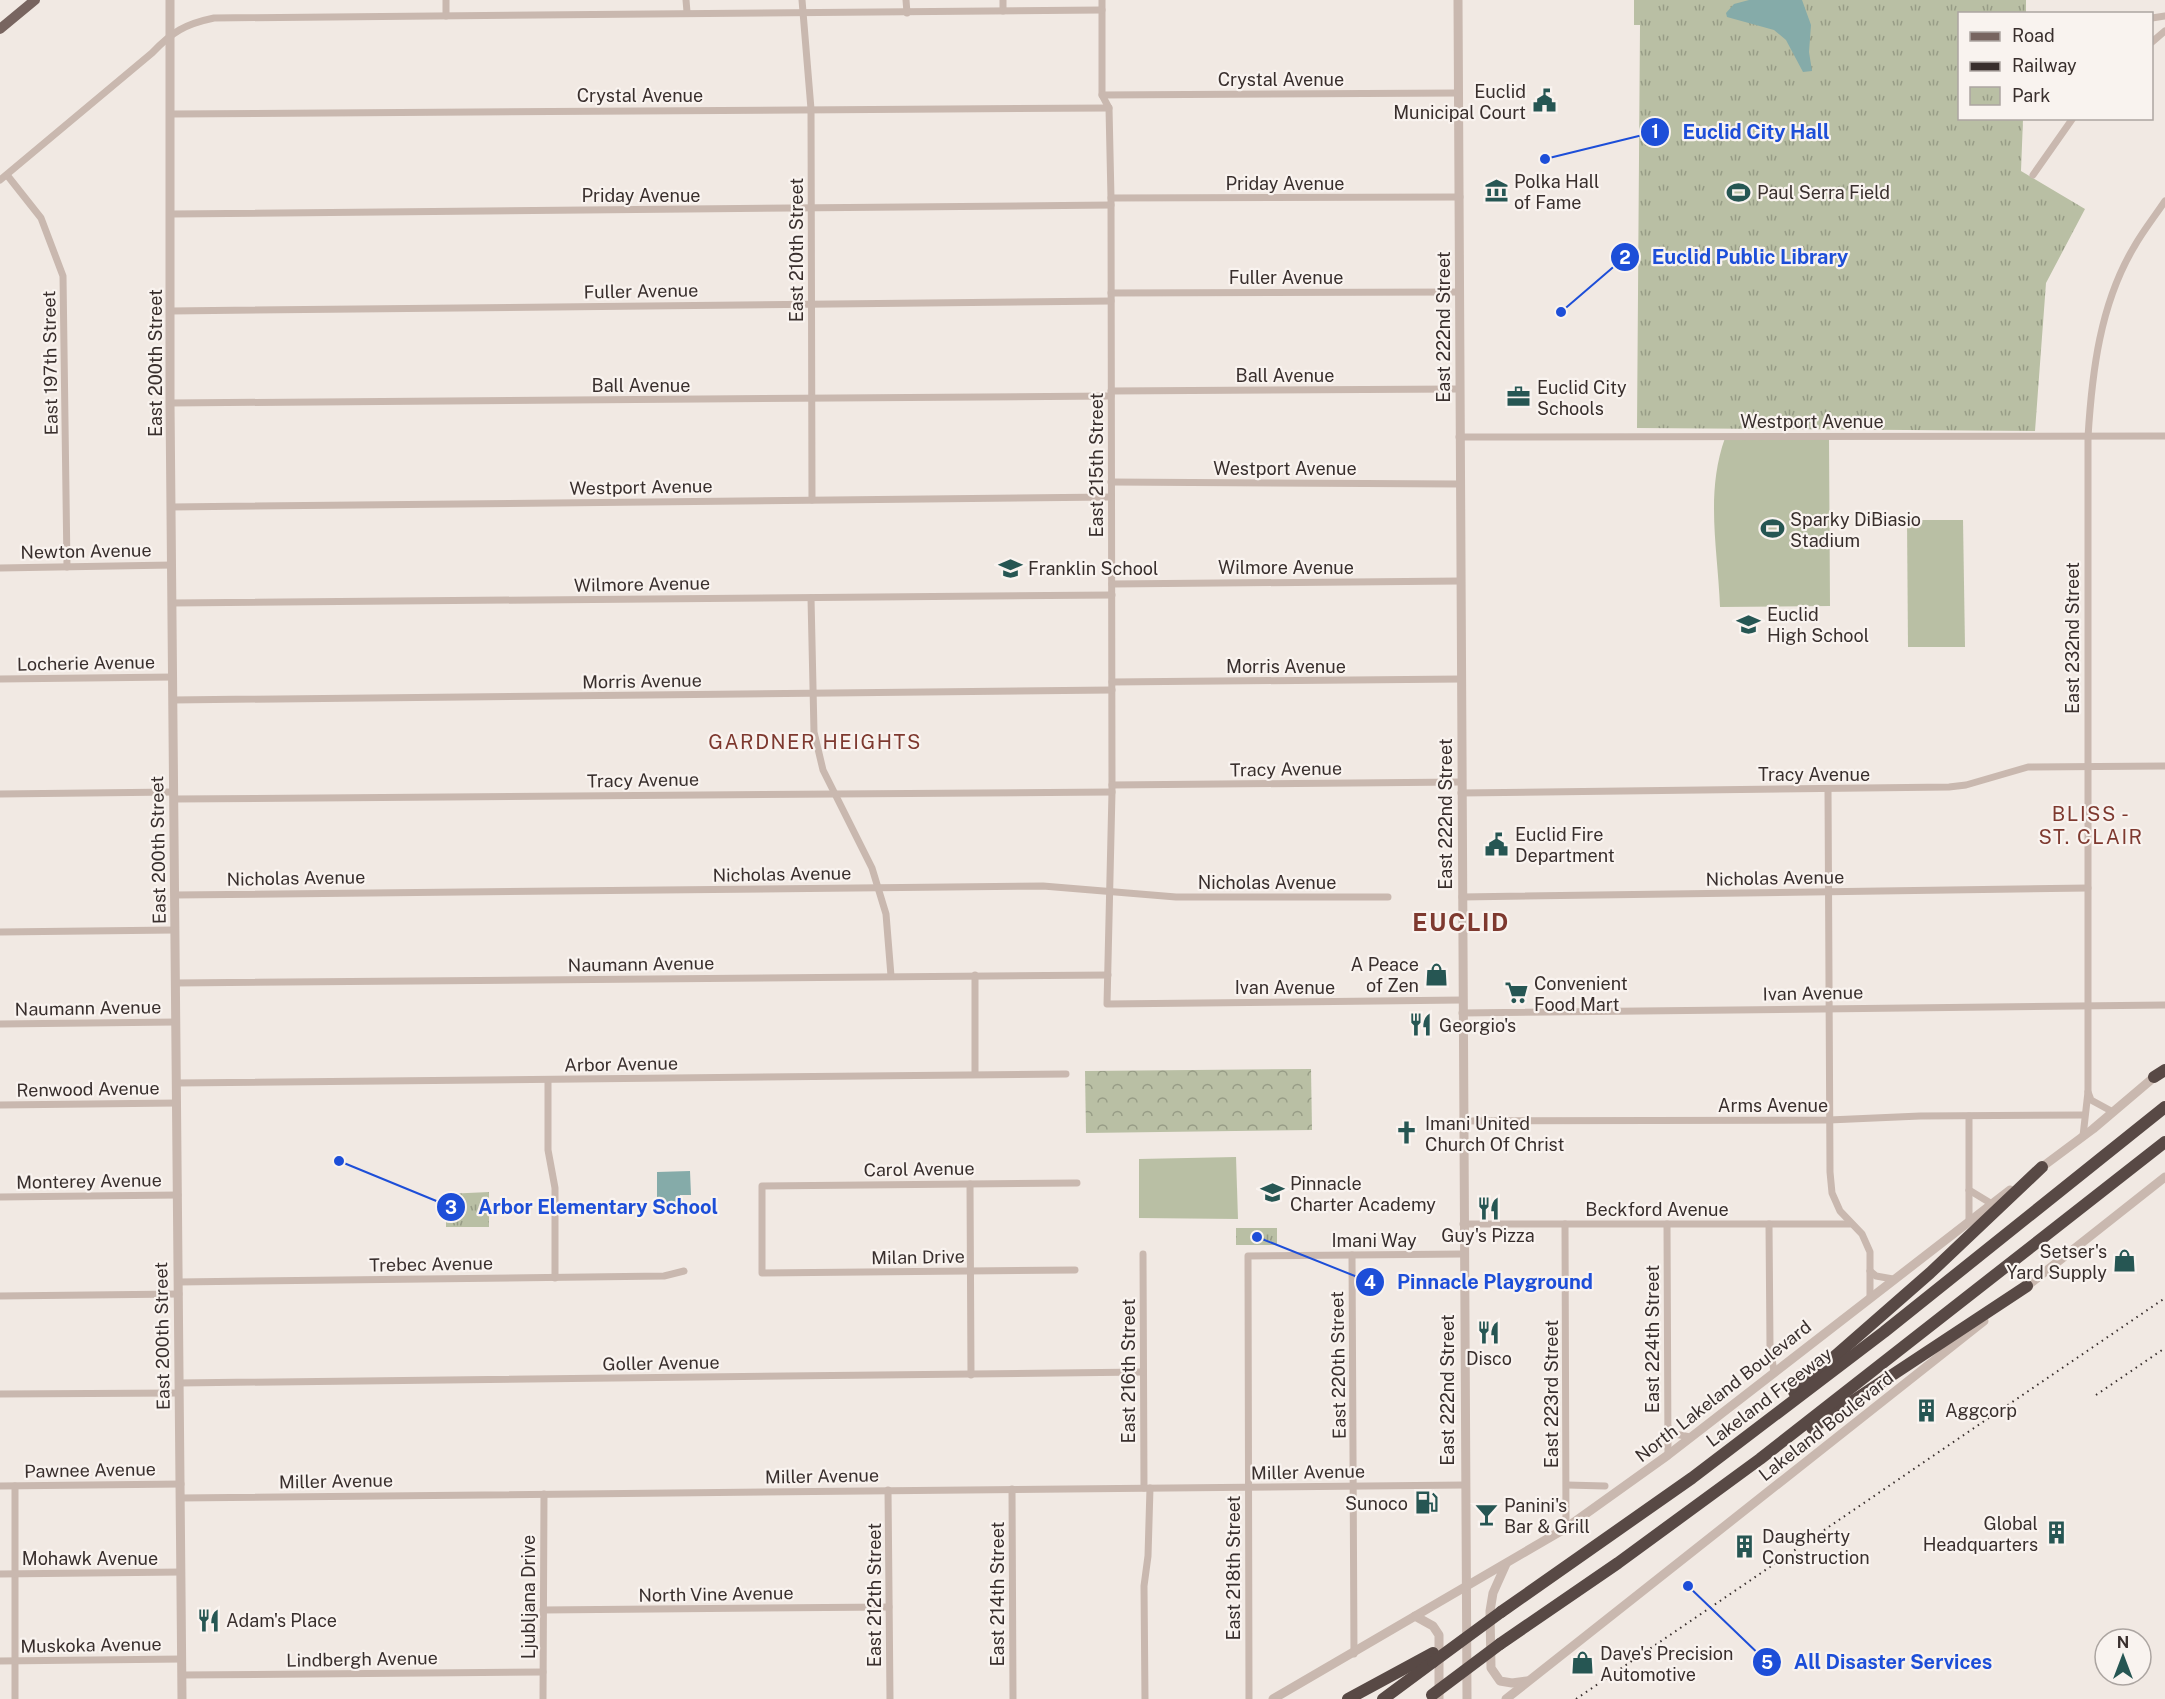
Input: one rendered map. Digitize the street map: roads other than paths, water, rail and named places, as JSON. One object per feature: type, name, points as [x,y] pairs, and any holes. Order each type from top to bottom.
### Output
[{"type":"highway","points":[[2154,1077],[2165,1069]]},
{"type":"highway","name":"Lakeland Freeway","points":[[1433,1658],[1692,1478],[1910,1312],[2165,1107]]},
{"type":"highway","points":[[1431,1698],[1500,1644],[1618,1563],[1760,1459],[2165,1142]]},
{"type":"highway","points":[[1753,1430],[1821,1366],[1930,1273],[2042,1167]]},
{"type":"highway","points":[[1760,1459],[1806,1432],[2027,1286]]},
{"type":"highway","points":[[1348,1699],[1433,1658]]},
{"type":"highway","points":[[1383,1699],[1433,1658]]},
{"type":"main road","points":[[0,29],[34,0]]},
{"type":"street","name":"East 200th Street","points":[[170,0],[172,114],[170,403],[182,1699]]},
{"type":"street","points":[[446,0],[446,16]]},
{"type":"street","points":[[686,0],[687,12]]},
{"type":"street","name":"East 210th Street","points":[[802,0],[811,109],[812,500]]},
{"type":"street","points":[[906,0],[907,13]]},
{"type":"street","points":[[1002,0],[1002,11]]},
{"type":"street","name":"East 215th Street","points":[[1102,0],[1102,95],[1109,108],[1111,202],[1112,788],[1107,1004]]},
{"type":"street","name":"East 222nd Street","points":[[1458,0],[1462,1121],[1467,1699]]},
{"type":"street","points":[[0,180],[152,53],[171,33],[197,22],[214,18],[1102,10]]},
{"type":"street","points":[[2153,40],[2165,31]]},
{"type":"street","name":"Crystal Avenue","points":[[1102,95],[1459,93]]},
{"type":"street","name":"Crystal Avenue","points":[[172,114],[1109,108]]},
{"type":"street","points":[[2034,175],[2072,120]]},
{"type":"street","name":"East 197th Street","points":[[7,175],[41,218],[63,276],[67,567]]},
{"type":"street","name":"Priday Avenue","points":[[172,214],[810,209],[1460,197]]},
{"type":"street","name":"East 232nd Street","points":[[2088,1092],[2086,767],[2088,437],[2091,390],[2100,337],[2117,284],[2133,248],[2165,201]]},
{"type":"street","name":"Fuller Avenue","points":[[171,311],[810,305],[1111,297],[1460,292]]},
{"type":"street","name":"Ball Avenue","points":[[170,403],[812,399],[1459,389]]},
{"type":"street","name":"Westport Avenue","points":[[1459,437],[2165,436]]},
{"type":"street","name":"Westport Avenue","points":[[1111,482],[1459,484]]},
{"type":"street","name":"Westport Avenue","points":[[171,507],[1111,497]]},
{"type":"street","name":"Newton Avenue","points":[[0,568],[172,565]]},
{"type":"street","name":"Wilmore Avenue","points":[[1112,584],[1460,581]]},
{"type":"street","name":"Wilmore Avenue","points":[[172,603],[1112,595]]},
{"type":"street","points":[[811,598],[814,732],[819,755],[833,794],[872,868],[886,914],[891,976]]},
{"type":"street","name":"Locherie Avenue","points":[[0,679],[173,677]]},
{"type":"street","name":"Morris Avenue","points":[[173,700],[812,694],[1461,679]]},
{"type":"street","name":"Tracy Avenue","points":[[1461,793],[1949,788],[2028,767],[2165,766]]},
{"type":"street","name":"Tracy Avenue","points":[[0,794],[174,796],[833,794],[1461,782]]},
{"type":"street","points":[[1828,789],[1829,1120],[1832,1193],[1840,1211],[1862,1234],[1870,1252],[1870,1297]]},
{"type":"street","name":"Nicholas Avenue","points":[[175,895],[1043,886],[1176,897],[1388,897]]},
{"type":"street","name":"Nicholas Avenue","points":[[1462,897],[2088,888]]},
{"type":"street","points":[[0,932],[175,930]]},
{"type":"street","points":[[975,975],[975,1074]]},
{"type":"street","name":"Naumann Avenue","points":[[176,983],[1108,975]]},
{"type":"street","name":"Ivan Avenue","points":[[1107,1004],[1462,1000]]},
{"type":"street","name":"Ivan Avenue","points":[[1462,1012],[2165,1005]]},
{"type":"street","name":"Naumann Avenue","points":[[0,1024],[176,1022]]},
{"type":"street","name":"Arbor Avenue","points":[[177,1083],[1066,1074]]},
{"type":"street","name":"North Lakeland Boulevard","points":[[1273,1699],[1354,1654],[1414,1616],[1566,1528],[1668,1455],[1969,1220],[2083,1136],[2154,1077]]},
{"type":"street","points":[[548,1080],[548,1150],[555,1188],[555,1278]]},
{"type":"street","points":[[2088,1092],[2091,1100],[2113,1112]]},
{"type":"street","points":[[2083,1136],[2083,1115],[2088,1092]]},
{"type":"street","name":"Renwood Avenue","points":[[0,1105],[177,1103]]},
{"type":"street","name":"Arms Avenue","points":[[1462,1121],[1829,1120],[2083,1115]]},
{"type":"street","points":[[1969,1220],[1970,1116]]},
{"type":"street","name":"Lakeland Boulevard","points":[[1506,1699],[2165,1177]]},
{"type":"street","name":"Carol Avenue","points":[[762,1274],[762,1186],[1077,1182]]},
{"type":"street","points":[[970,1184],[971,1375]]},
{"type":"street","points":[[1970,1190],[1992,1204]]},
{"type":"street","name":"Monterey Avenue","points":[[0,1197],[178,1195]]},
{"type":"street","name":"Beckford Avenue","points":[[1463,1224],[1850,1224]]},
{"type":"street","name":"East 223rd Street","points":[[1565,1224],[1566,1528]]},
{"type":"street","name":"East 224th Street","points":[[1667,1224],[1668,1455]]},
{"type":"street","points":[[1769,1224],[1770,1346],[1774,1372]]},
{"type":"street","name":"East 216th Street","points":[[1143,1254],[1143,1372],[1149,1556],[1144,1586],[1145,1699]]},
{"type":"street","name":"Imani Way","points":[[1248,1256],[1463,1254]]},
{"type":"street","name":"East 220th Street","points":[[1352,1255],[1354,1654]]},
{"type":"street","name":"East 218th Street","points":[[1248,1256],[1249,1699]]},
{"type":"street","name":"Milan Drive","points":[[762,1274],[1075,1270]]},
{"type":"street","name":"Trebec Avenue","points":[[178,1282],[664,1276],[684,1271]]},
{"type":"street","points":[[1870,1271],[1876,1276],[1893,1279]]},
{"type":"street","points":[[0,1296],[178,1294]]},
{"type":"street","name":"Goller Avenue","points":[[0,1394],[179,1388],[1143,1372]]},
{"type":"street","points":[[1668,1426],[1675,1434],[1690,1437]]},
{"type":"street","name":"Pawnee Avenue","points":[[0,1486],[181,1484]]},
{"type":"street","name":"Miller Avenue","points":[[180,1498],[1464,1485]]},
{"type":"street","points":[[1567,1485],[1605,1486]]},
{"type":"street","points":[[15,1486],[15,1699]]},
{"type":"street","name":"East 212th Street","points":[[888,1490],[890,1699]]},
{"type":"street","name":"East 214th Street","points":[[1012,1490],[1013,1699]]},
{"type":"street","name":"Ljubljana Drive","points":[[543,1699],[544,1494]]},
{"type":"street","points":[[1506,1564],[1490,1601],[1491,1668],[1497,1678],[1506,1683],[1529,1680]]},
{"type":"street","name":"Mohawk Avenue","points":[[0,1574],[181,1572]]},
{"type":"street","name":"North Vine Avenue","points":[[543,1610],[889,1607]]},
{"type":"street","points":[[1414,1616],[1433,1626],[1439,1635],[1431,1698]]},
{"type":"street","name":"Muskoka Avenue","points":[[0,1661],[182,1659]]},
{"type":"street","name":"Lindbergh Avenue","points":[[182,1676],[543,1672]]},
{"type":"water","points":[[1749,0],[1802,0],[1811,25],[1809,52],[1812,71],[1803,72],[1786,40],[1774,30],[1727,17],[1726,13],[1734,4]]},
{"type":"water","points":[[690,1171],[691,1195],[680,1195],[680,1213],[657,1213],[657,1172]]},
{"type":"railway","points":[[1576,1699],[2165,1298]]},
{"type":"railway","points":[[2096,1395],[2165,1348]]},
{"type":"place","name":"Euclid Municipal Court","points":[[1544,101]]},
{"type":"place","name":"Euclid City Hall","points":[[1545,159]]},
{"type":"place","name":"Polka Hall of Fame","points":[[1496,191]]},
{"type":"place","name":"Paul Serra Field","points":[[1739,192]]},
{"type":"place","name":"Euclid Public Library","points":[[1561,312]]},
{"type":"place","name":"Euclid City Schools","points":[[1519,397]]},
{"type":"place","name":"Sparky DiBiasio Stadium","points":[[1772,529]]},
{"type":"place","name":"Franklin School","points":[[1010,568]]},
{"type":"place","name":"Euclid High School","points":[[1749,624]]},
{"type":"place","name":"Euclid Fire Department","points":[[1497,844]]},
{"type":"place","name":"A Peace of Zen","points":[[1437,974]]},
{"type":"place","name":"Convenient Food Mart","points":[[1516,993]]},
{"type":"place","name":"Georgio's","points":[[1421,1025]]},
{"type":"place","name":"Imani United Church Of Christ","points":[[1407,1133]]},
{"type":"place","name":"Arbor Elementary School","points":[[339,1161]]},
{"type":"place","name":"Pinnacle Charter Academy","points":[[1272,1193]]},
{"type":"place","name":"Guy's Pizza","points":[[1488,1209]]},
{"type":"place","name":"Pinnacle Playground","points":[[1257,1237]]},
{"type":"place","name":"Setser's Yard Supply","points":[[2125,1261]]},
{"type":"place","name":"Disco","points":[[1489,1332]]},
{"type":"place","name":"Aggcorp","points":[[1927,1410]]},
{"type":"place","name":"Sunoco","points":[[1426,1503]]},
{"type":"place","name":"Panini's Bar & Grill","points":[[1486,1515]]},
{"type":"place","name":"Global Headquarters","points":[[2056,1533]]},
{"type":"place","name":"Daugherty Construction","points":[[1744,1546]]},
{"type":"place","name":"All Disaster Services","points":[[1688,1586]]},
{"type":"place","name":"Adam's Place","points":[[208,1620]]},
{"type":"place","name":"Dave's Precision Automotive","points":[[1582,1663]]},
{"type":"district","name":"GARDNER HEIGHTS","points":[[815,742]]},
{"type":"district","name":"BLISS - ST. CLAIR","points":[[2091,826]]},
{"type":"district","name":"EUCLID","points":[[1461,922]]}]
